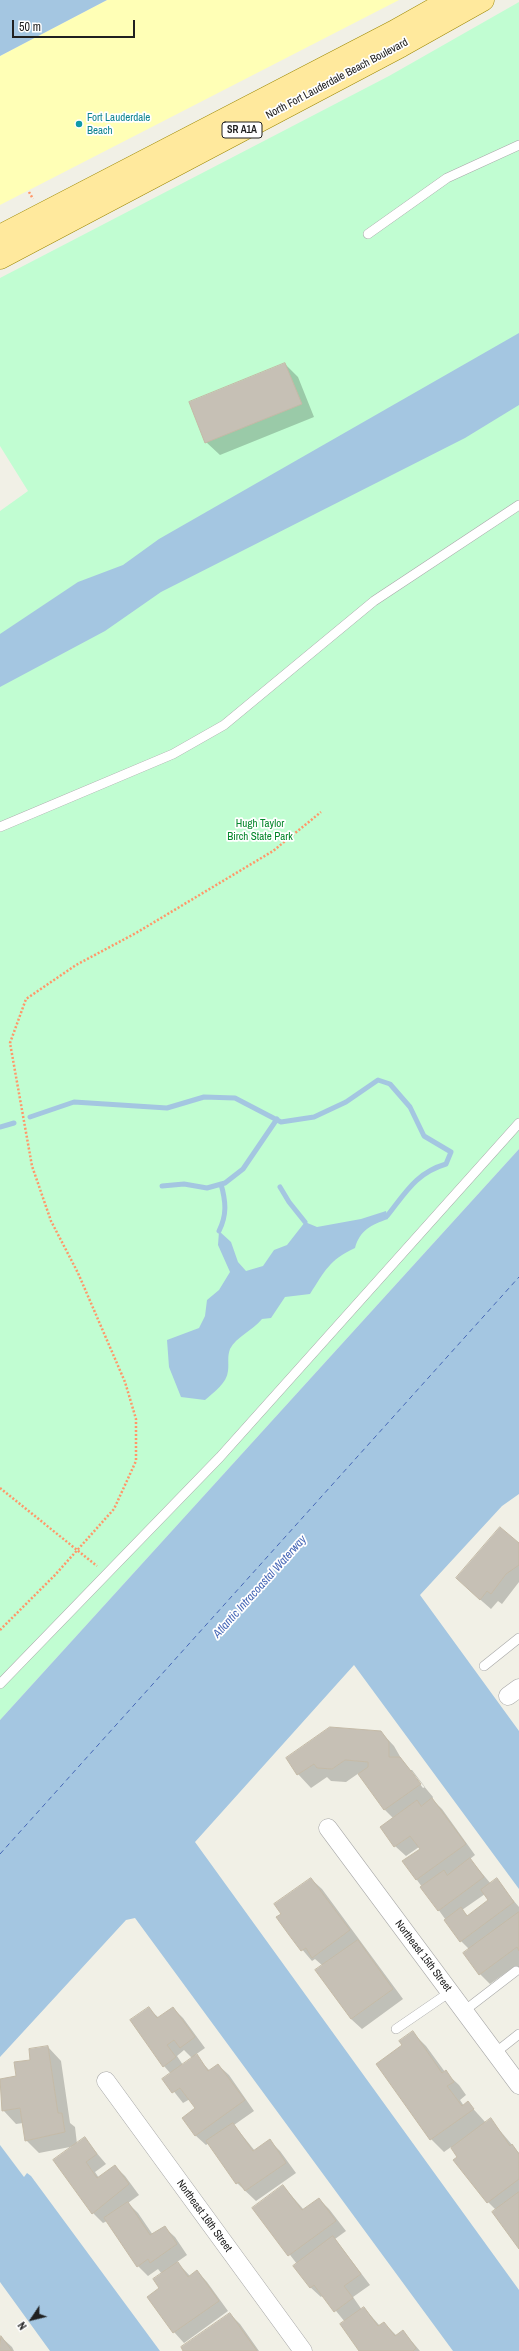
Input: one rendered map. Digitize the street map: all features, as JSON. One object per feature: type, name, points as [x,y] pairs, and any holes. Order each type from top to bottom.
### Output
[{"type":"main road","name":"North Fort Lauderdale Beach Boulevard","points":[[0,236],[394,32],[450,0]]},
{"type":"main road","name":"North Fort Lauderdale Beach Boulevard","points":[[0,258],[401,46],[483,0]]},
{"type":"street","name":"Northeast 15th Street","points":[[328,1828],[518,2081]]},
{"type":"street","name":"Northeast 16th Street","points":[[106,2081],[303,2351]]},
{"type":"lane","points":[[368,234],[447,178],[519,145]]},
{"type":"lane","points":[[0,827],[173,754],[224,725],[374,600],[519,505]]},
{"type":"lane","points":[[0,1684],[220,1457],[519,1123]]},
{"type":"lane","points":[[484,1666],[519,1638]]},
{"type":"lane","points":[[464,2010],[516,1971]]},
{"type":"lane","points":[[396,2029],[450,1992]]},
{"type":"lane","points":[[495,2052],[519,2034]]},
{"type":"path","points":[[0,1630],[114,1509],[136,1461],[136,1419],[125,1382],[78,1273],[51,1221],[32,1166],[10,1043],[26,999],[76,966],[136,933],[273,851],[321,812]]},
{"type":"path","points":[[0,1488],[107,1574]]},
{"type":"sand","name":"Fort Lauderdale Beach","points":[[107,0],[399,0],[0,205],[0,56]]},
{"type":"green space","name":"Hugh Taylor Birch State Park","points":[[519,2],[519,1149],[0,1720],[0,511],[28,491],[0,446],[0,278],[389,76]]},
{"type":"water","points":[[0,0],[107,0],[0,56]]},
{"type":"water","points":[[519,333],[519,405],[465,438],[161,592],[105,631],[0,687],[0,634],[78,582],[123,565],[159,539]]},
{"type":"water","name":"Atlantic Intracoastal Waterway","points":[[519,1149],[519,1494],[502,1506],[420,1595],[519,1731],[519,1889],[354,1665],[195,1842],[519,2290],[519,2351],[453,2351],[135,1918],[126,1920],[0,2057],[0,1720]]},
{"type":"water","points":[[386,1211],[388,1219],[371,1226],[363,1232],[355,1248],[346,1252],[328,1267],[310,1294],[285,1297],[271,1318],[262,1319],[236,1341],[229,1352],[227,1375],[223,1383],[205,1400],[181,1397],[169,1367],[167,1340],[199,1328],[205,1316],[207,1300],[219,1290],[230,1272],[218,1245],[219,1231],[231,1242],[238,1262],[246,1271],[263,1266],[274,1250],[287,1245],[305,1222],[317,1227],[361,1219]]},
{"type":"water","points":[[0,2145],[24,2177],[27,2173],[31,2176],[160,2351],[50,2351],[0,2282]]},
{"type":"building","points":[[285,363],[302,404],[205,443],[189,402]]},
{"type":"building","points":[[500,1527],[519,1543],[519,1565],[506,1574],[491,1594],[487,1591],[480,1600],[456,1578]]},
{"type":"building","points":[[330,1727],[381,1731],[389,1742],[389,1757],[400,1757],[421,1784],[384,1810],[358,1774],[368,1767],[368,1762],[345,1760],[332,1769],[317,1768],[314,1764],[297,1775],[286,1758]]},
{"type":"building","points":[[432,1798],[466,1844],[416,1880],[402,1861],[420,1849],[410,1836],[394,1847],[380,1827],[417,1800],[421,1806]]},
{"type":"building","points":[[470,1858],[484,1877],[438,1911],[420,1887],[444,1870],[447,1875]]},
{"type":"building","points":[[311,1878],[350,1930],[312,1958],[306,1948],[301,1951],[276,1917],[281,1914],[274,1904]]},
{"type":"building","points":[[497,1878],[514,1902],[460,1942],[444,1920],[461,1907],[467,1916],[488,1900],[481,1890]]},
{"type":"building","points":[[519,1912],[519,1951],[517,1947],[479,1975],[463,1953]]},
{"type":"building","points":[[358,1940],[393,1989],[351,2019],[315,1970]]},
{"type":"building","points":[[149,2007],[157,2018],[173,2007],[195,2037],[180,2048],[174,2040],[167,2045],[176,2057],[163,2067],[130,2020]]},
{"type":"building","points":[[413,2031],[442,2073],[446,2070],[454,2082],[447,2086],[462,2106],[468,2101],[474,2109],[430,2140],[376,2064],[402,2045],[399,2041]]},
{"type":"building","points":[[48,2046],[58,2113],[62,2113],[65,2132],[25,2141],[20,2108],[2,2111],[0,2079],[16,2076],[14,2062],[30,2060],[29,2049]]},
{"type":"building","points":[[197,2054],[208,2071],[218,2064],[245,2100],[195,2136],[182,2118],[195,2108],[180,2088],[172,2093],[162,2079]]},
{"type":"building","points":[[491,2118],[510,2146],[512,2144],[519,2154],[519,2179],[487,2203],[453,2160],[457,2157],[451,2148]]},
{"type":"building","points":[[233,2123],[253,2151],[270,2139],[286,2163],[245,2191],[239,2182],[236,2184],[206,2141]]},
{"type":"building","points":[[85,2137],[97,2154],[86,2162],[97,2178],[115,2165],[129,2184],[92,2214],[53,2160]]},
{"type":"building","points":[[283,2185],[302,2210],[319,2198],[336,2221],[288,2256],[252,2208]]},
{"type":"building","points":[[519,2192],[519,2249],[492,2212]]},
{"type":"building","points":[[128,2202],[150,2235],[165,2226],[177,2244],[150,2263],[148,2259],[137,2267],[104,2218]]},
{"type":"building","points":[[333,2236],[361,2274],[344,2286],[353,2298],[334,2312],[314,2285],[310,2288],[293,2266]]},
{"type":"building","points":[[178,2262],[188,2277],[197,2270],[219,2301],[173,2333],[147,2297],[159,2288],[153,2279]]},
{"type":"building","points":[[364,2307],[378,2326],[384,2322],[395,2336],[403,2330],[416,2348],[413,2351],[359,2351],[340,2324]]},
{"type":"building","points":[[230,2313],[257,2351],[183,2351],[181,2347]]},
{"type":"building","points":[[1,2336],[12,2351],[0,2351]]},
{"type":"waterway","points":[[30,1117],[74,1102],[167,1108],[204,1097],[235,1098],[281,1122],[314,1117],[346,1102],[378,1080],[390,1084],[410,1107],[424,1136],[451,1152],[446,1164],[427,1173],[412,1184],[387,1216]]},
{"type":"waterway","points":[[162,1186],[184,1184],[207,1188],[225,1183],[243,1169],[277,1119]]},
{"type":"waterway","points":[[0,1127],[14,1123]]},
{"type":"waterway","points":[[219,1231],[222,1225],[225,1208],[221,1184]]},
{"type":"waterway","points":[[280,1187],[289,1202],[305,1222]]},
{"type":"ferry route","points":[[0,1854],[519,1277]]},
{"type":"place","name":"Fort Lauderdale Beach","points":[[79,124]]}]
